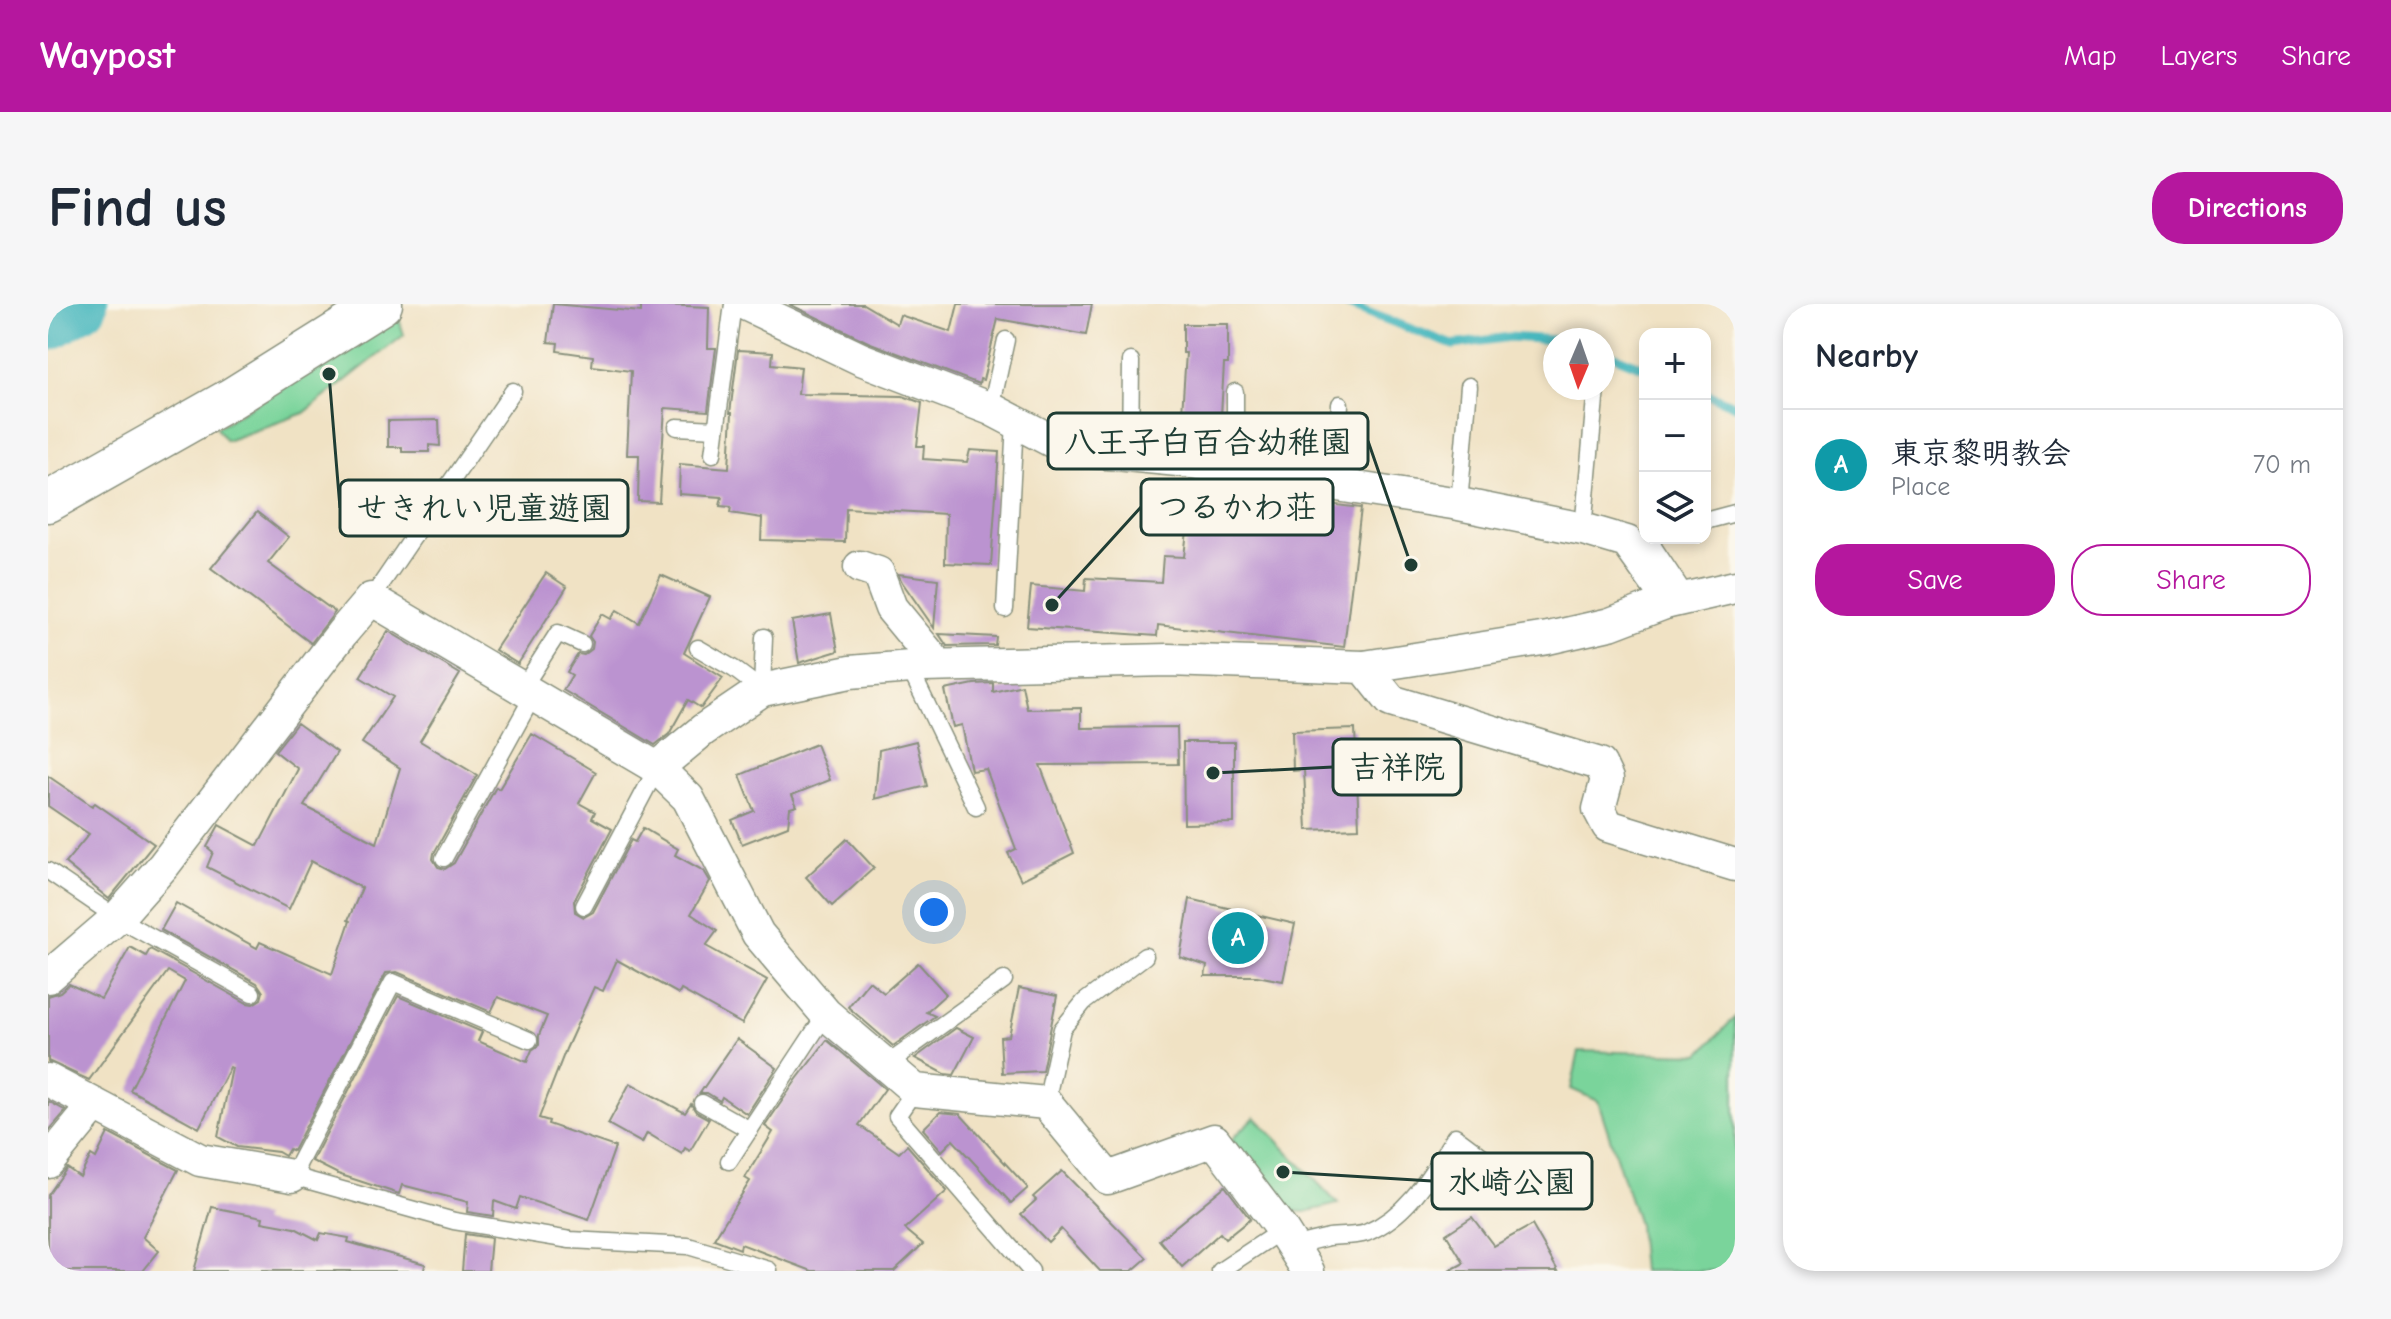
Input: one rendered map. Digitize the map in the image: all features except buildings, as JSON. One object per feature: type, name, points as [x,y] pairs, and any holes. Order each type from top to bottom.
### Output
[{"type":"street","points":[[48,502],[183,427],[382,304]]},
{"type":"street","points":[[745,304],[861,359],[1003,415],[1054,442],[1086,451],[1235,468],[1459,504],[1583,529],[1627,542],[1660,588],[1676,601]]},
{"type":"street","points":[[860,567],[878,573],[891,608],[924,666]]},
{"type":"street","points":[[657,768],[703,730],[762,690],[850,672],[924,666],[1168,660],[1364,667],[1548,638],[1610,624],[1676,601],[1735,587]]},
{"type":"street","points":[[48,977],[117,918],[164,865],[371,599],[657,768],[688,798],[758,934],[826,1014],[915,1090],[1046,1103],[1108,1178],[1214,1140],[1294,1249]]},
{"type":"street","points":[[1364,667],[1391,701],[1600,764],[1607,779],[1599,809],[1608,826],[1735,865]]},
{"type":"street","points":[[48,1080],[200,1160],[292,1176]]},
{"type":"street","points":[[48,1162],[95,1105]]},
{"type":"lane","points":[[713,454],[733,304]]},
{"type":"lane","points":[[1005,609],[1003,415],[1006,340]]},
{"type":"lane","points":[[1130,455],[1131,361]]},
{"type":"lane","points":[[1459,504],[1469,386]]},
{"type":"lane","points":[[371,599],[513,391]]},
{"type":"lane","points":[[1235,392],[1235,468]]},
{"type":"lane","points":[[1583,529],[1595,400]]},
{"type":"lane","points":[[1335,485],[1340,404]]},
{"type":"lane","points":[[677,427],[716,429]]},
{"type":"lane","points":[[1711,519],[1735,513]]},
{"type":"lane","points":[[1652,544],[1676,601]]},
{"type":"lane","points":[[444,858],[558,633],[582,644]]},
{"type":"lane","points":[[762,690],[764,637]]},
{"type":"lane","points":[[698,648],[762,690]]},
{"type":"lane","points":[[924,666],[976,807]]},
{"type":"lane","points":[[584,906],[657,768]]},
{"type":"lane","points":[[48,871],[117,918],[252,993]]},
{"type":"lane","points":[[1046,1103],[1062,1029],[1084,1002],[1145,956]]},
{"type":"lane","points":[[886,1065],[1004,980]]},
{"type":"lane","points":[[529,1040],[393,982],[292,1176],[454,1221],[570,1240],[688,1246],[738,1266],[769,1270]]},
{"type":"lane","points":[[729,1161],[826,1014]]},
{"type":"lane","points":[[915,1090],[897,1116],[1031,1271]]},
{"type":"lane","points":[[702,1103],[750,1130]]},
{"type":"lane","points":[[1220,1271],[1330,1237],[1363,1234],[1380,1225],[1408,1205],[1455,1136],[1490,1162],[1507,1188]]},
{"type":"green space","points":[[398,316],[404,335],[304,413],[226,441],[216,428]]},
{"type":"green space","points":[[1735,1017],[1735,1271],[1642,1271],[1638,1225],[1598,1101],[1571,1089],[1579,1051],[1700,1054]]},
{"type":"green space","points":[[1255,1117],[1338,1204],[1305,1212],[1289,1211],[1231,1140]]},
{"type":"waterway","points":[[48,324],[81,304]]},
{"type":"waterway","points":[[1346,304],[1453,345],[1509,337],[1543,339]]},
{"type":"waterway","points":[[1615,356],[1639,366]]},
{"type":"waterway","points":[[1711,396],[1735,406]]},
{"type":"place","name":"せきれい児童遊園","points":[[329,374]]},
{"type":"place","name":"八王子白百合幼稚園","points":[[1411,565]]},
{"type":"place","name":"つるかわ荘","points":[[1052,605]]},
{"type":"place","name":"吉祥院","points":[[1213,773]]},
{"type":"place","name":"東京黎明教会","points":[[1238,938]]},
{"type":"place","name":"水崎公園","points":[[1283,1172]]}]
